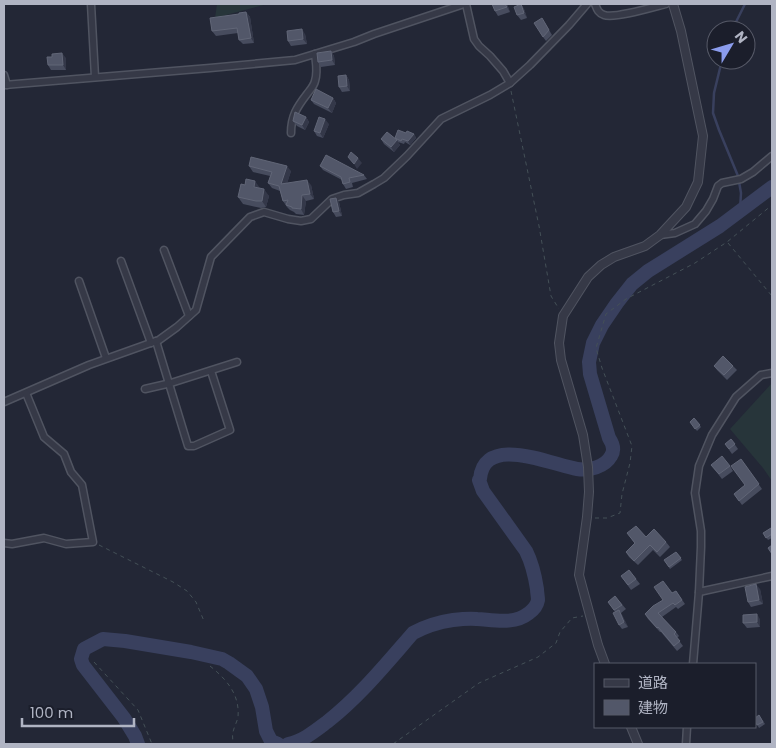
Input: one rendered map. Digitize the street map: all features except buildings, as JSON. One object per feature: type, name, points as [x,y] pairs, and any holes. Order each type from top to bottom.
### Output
[{"type":"street","points":[[91,4],[95,77]]},
{"type":"street","points":[[4,76],[5,85],[295,60],[465,4],[474,39],[503,71],[510,83]]},
{"type":"street","points":[[4,402],[106,358],[159,340],[196,310],[211,257],[250,217],[264,212],[288,220],[311,219],[332,199],[358,192],[384,178],[441,119],[510,83],[569,25],[587,4]]},
{"type":"street","points":[[595,4],[598,11],[608,17],[666,4]]},
{"type":"street","points":[[606,663],[598,645],[580,575],[587,517],[588,467],[583,435],[561,360],[559,344],[564,316],[588,277],[600,265],[614,257],[645,246],[660,235],[686,207],[698,182],[703,136],[682,30],[673,4]]},
{"type":"street","points":[[291,133],[294,112],[315,84],[317,73],[315,54]]},
{"type":"street","points":[[660,235],[675,233],[695,224],[706,211],[718,186],[722,183],[741,179],[753,172],[772,156]]},
{"type":"street","points":[[164,250],[189,316]]},
{"type":"street","points":[[121,261],[154,342],[188,446],[194,446],[230,430],[211,371]]},
{"type":"street","points":[[79,281],[106,358]]},
{"type":"street","points":[[146,389],[169,384],[237,362]]},
{"type":"street","points":[[693,663],[699,592],[701,531],[695,492],[699,466],[712,435],[736,397],[761,376],[772,373]]},
{"type":"street","points":[[4,543],[12,544],[44,538],[66,544],[92,542],[82,485],[71,472],[64,454],[44,437],[26,393]]},
{"type":"street","points":[[699,592],[772,576]]},
{"type":"street","points":[[630,728],[638,744]]},
{"type":"street","points":[[686,744],[687,728]]},
{"type":"path","points":[[510,83],[551,296],[564,316]]},
{"type":"path","points":[[587,517],[607,518],[620,513],[632,446],[596,348],[606,314],[626,299],[695,263],[727,242],[772,205]]},
{"type":"path","points":[[727,242],[772,296]]},
{"type":"path","points":[[92,542],[174,582],[187,591],[196,602],[204,620]]},
{"type":"path","points":[[393,744],[479,683],[538,657],[556,643],[560,632],[572,618],[590,615]]},
{"type":"path","points":[[94,662],[138,710],[152,744]]},
{"type":"path","points":[[210,666],[221,674],[231,687],[236,698],[238,717],[232,733],[233,744]]},
{"type":"shaded area","points":[[217,4],[267,4],[215,18]]},
{"type":"shaded area","points":[[772,383],[772,481],[730,429]]},
{"type":"waterway","points":[[737,20],[745,4]]},
{"type":"waterway","points":[[720,70],[714,93],[713,113],[738,176],[741,193],[740,210]]},
{"type":"waterway","points":[[288,744],[299,741],[309,735],[339,712],[372,679],[413,633],[423,628],[453,620],[497,621],[517,619],[533,609],[538,599],[532,565],[526,551],[483,491],[479,480],[484,465],[493,457],[506,455],[521,455],[577,469],[591,469],[605,463],[612,454],[613,447],[590,374],[589,362],[593,343],[602,325],[632,284],[648,271],[720,226],[772,187]]},
{"type":"waterway","points":[[138,744],[124,718],[83,665],[81,659],[84,649],[103,639],[191,652],[222,659],[229,663],[247,676],[256,689],[262,707],[266,731],[271,741],[278,744]]}]
